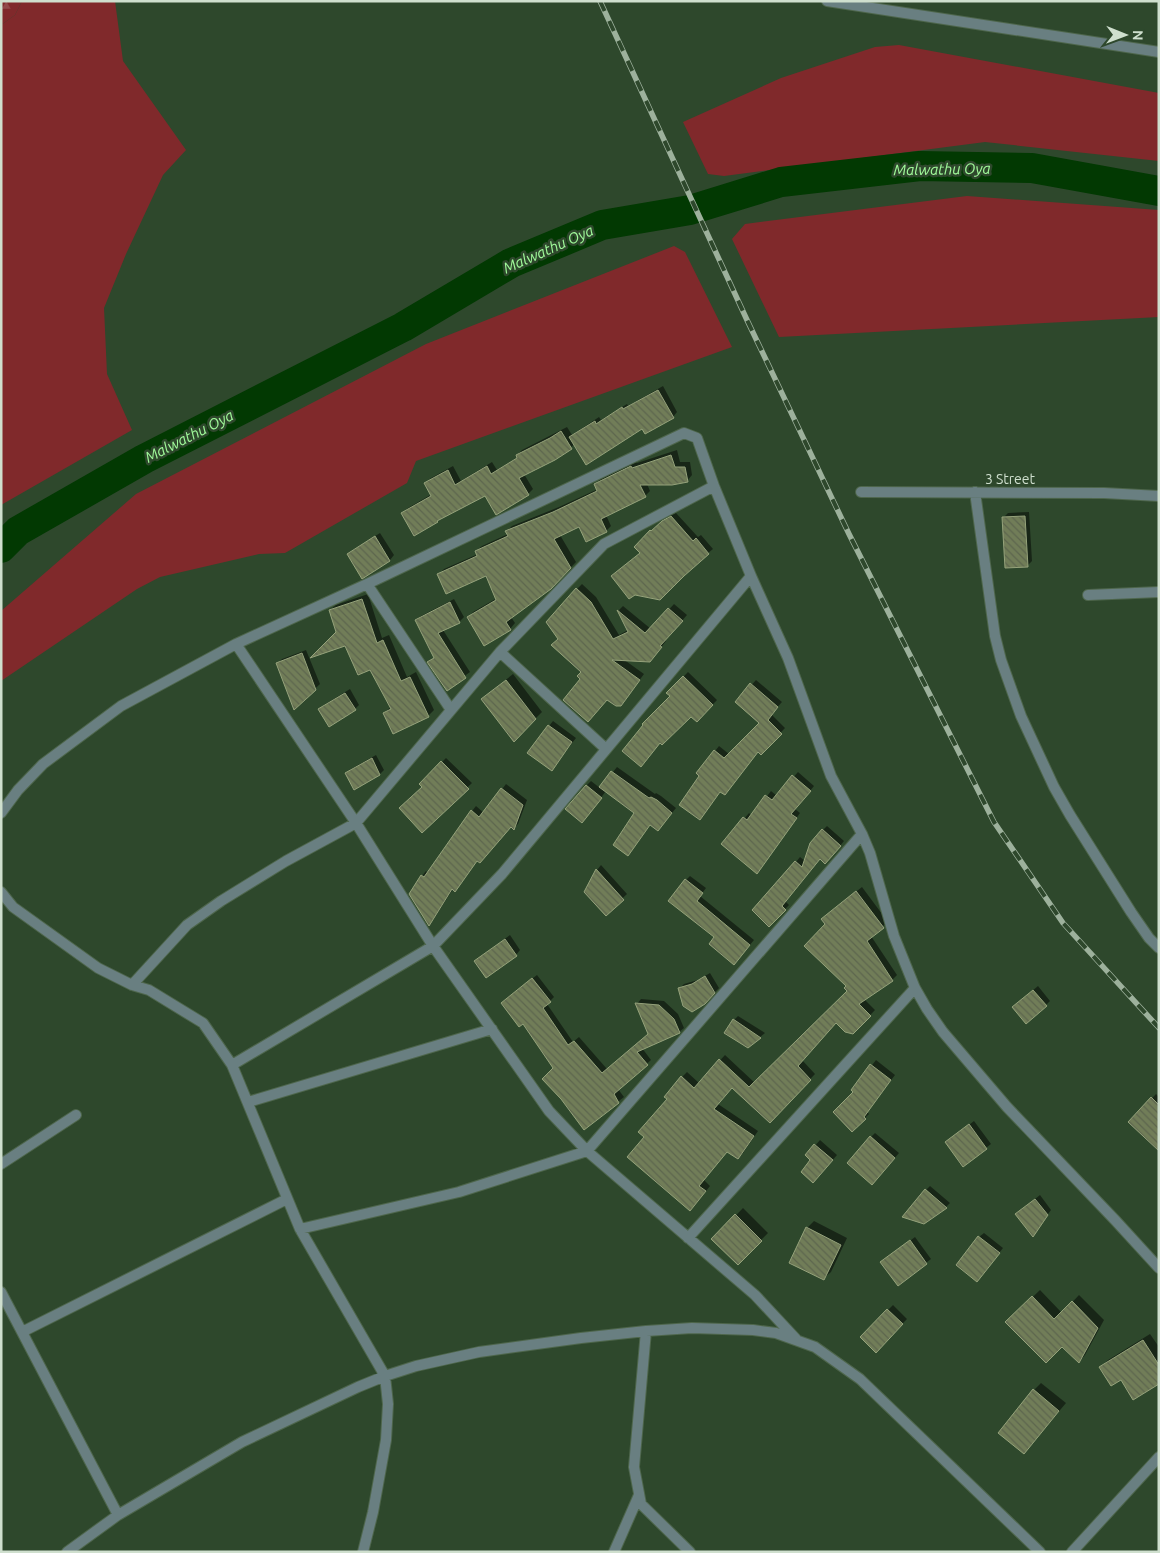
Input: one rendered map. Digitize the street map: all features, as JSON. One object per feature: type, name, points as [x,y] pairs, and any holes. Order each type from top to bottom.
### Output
[{"type":"street","points":[[827,1],[1159,52]]},
{"type":"street","points":[[1,813],[18,790],[43,764],[121,706],[236,644],[684,433],[697,438],[714,486],[751,576],[788,658],[831,776],[862,834],[870,854],[894,936],[915,988],[943,1032],[1007,1107],[1159,1268]]},
{"type":"street","points":[[132,985],[187,926],[214,906],[286,861],[356,823],[500,652],[604,544],[714,486]]},
{"type":"street","name":"3 Street","points":[[860,492],[1104,493],[1159,496]]},
{"type":"street","points":[[975,492],[994,636],[1021,716],[1054,787],[1070,815],[1131,912],[1149,938],[1159,948]]},
{"type":"street","points":[[232,1065],[433,946],[502,874],[751,576]]},
{"type":"street","points":[[366,584],[451,710]]},
{"type":"street","points":[[1088,595],[1159,592]]},
{"type":"street","points":[[236,644],[356,823],[433,946],[549,1111],[587,1151],[755,1295],[796,1339]]},
{"type":"street","points":[[500,652],[606,749]]},
{"type":"street","points":[[300,1229],[459,1192],[587,1151],[862,834]]},
{"type":"street","points":[[1,892],[13,907],[98,968],[132,985],[149,990],[203,1023],[232,1065],[300,1229],[385,1376],[388,1404],[386,1440],[373,1512],[363,1552]]},
{"type":"street","points":[[688,1238],[915,988]]},
{"type":"street","points":[[248,1102],[492,1029]]},
{"type":"street","points":[[1,1164],[76,1115]]},
{"type":"street","points":[[22,1332],[287,1199]]},
{"type":"street","points":[[1,1292],[118,1515]]},
{"type":"street","points":[[67,1552],[118,1515],[242,1442],[385,1376],[424,1364],[479,1352],[646,1330],[692,1328],[753,1330],[776,1333],[815,1346],[860,1379],[1040,1552]]},
{"type":"street","points":[[646,1330],[634,1467],[639,1495],[641,1504],[690,1552]]},
{"type":"street","points":[[1072,1552],[1159,1457]]},
{"type":"street","points":[[614,1552],[639,1495]]},
{"type":"green space","points":[[1,1],[22,1],[15,15],[1,25]]},
{"type":"green space","points":[[22,1],[115,1],[123,61],[186,150],[163,175],[126,254],[104,308],[107,374],[132,430],[1,505],[1,25],[15,15]]},
{"type":"green space","points":[[899,45],[1159,93],[1159,161],[985,142],[724,176],[708,174],[683,122],[781,78],[875,47]]},
{"type":"green space","points":[[967,196],[1159,210],[1159,317],[779,337],[732,239],[745,224]]},
{"type":"green space","points":[[674,246],[685,252],[732,347],[416,461],[407,483],[285,553],[259,554],[160,577],[137,589],[1,681],[1,611],[136,494],[426,344]]},
{"type":"building","points":[[658,390],[674,418],[645,434],[642,429],[586,465],[569,437],[595,421],[596,424],[622,407],[623,409]]},
{"type":"building","points":[[561,431],[572,449],[519,478],[529,495],[496,515],[485,496],[437,521],[414,536],[401,513],[431,496],[424,483],[448,470],[455,485],[487,466],[491,474],[517,458],[516,455]]},
{"type":"building","points":[[671,455],[675,467],[685,467],[688,482],[672,485],[640,485],[646,497],[601,519],[607,532],[586,542],[579,527],[554,539],[571,568],[551,589],[506,622],[511,630],[484,646],[467,617],[496,600],[486,576],[446,594],[437,574],[477,556],[475,551],[508,536],[505,531],[553,512],[597,491],[594,484],[631,466],[632,468]]},
{"type":"building","points":[[671,516],[693,541],[696,538],[709,554],[660,600],[635,595],[629,599],[611,576],[640,553],[634,547],[650,530]]},
{"type":"building","points":[[1025,516],[1028,567],[1005,568],[1002,517]]},
{"type":"building","points":[[375,536],[390,561],[362,579],[347,554]]},
{"type":"building","points":[[576,588],[591,602],[613,639],[628,632],[617,610],[645,633],[668,608],[683,621],[660,646],[662,647],[650,662],[612,660],[640,680],[621,706],[616,706],[607,700],[588,722],[563,700],[580,679],[577,676],[581,672],[551,645],[558,639],[546,622]]},
{"type":"building","points":[[362,599],[377,643],[383,640],[401,681],[410,677],[429,717],[393,734],[383,713],[391,709],[370,670],[358,675],[345,646],[310,658],[336,632],[329,610]]},
{"type":"building","points":[[450,602],[460,623],[438,633],[466,678],[447,691],[427,662],[434,658],[415,620]]},
{"type":"building","points":[[302,653],[316,690],[294,710],[276,663]]},
{"type":"building","points":[[683,676],[713,705],[697,722],[691,717],[662,745],[660,743],[641,767],[622,751],[642,724],[670,696],[666,693]]},
{"type":"building","points":[[506,680],[536,719],[514,742],[481,699]]},
{"type":"building","points":[[750,683],[778,707],[768,720],[782,734],[761,755],[758,752],[725,795],[720,792],[700,820],[679,805],[699,776],[696,773],[714,750],[724,758],[759,723],[735,702]]},
{"type":"building","points":[[345,693],[356,710],[329,727],[318,709]]},
{"type":"building","points":[[548,725],[572,742],[552,771],[527,753]]},
{"type":"building","points":[[372,758],[380,775],[354,790],[345,773]]},
{"type":"building","points":[[441,761],[469,789],[422,833],[399,808],[422,787],[419,784]]},
{"type":"building","points":[[611,771],[649,798],[657,800],[672,813],[658,831],[650,825],[628,856],[613,845],[634,813],[599,787]]},
{"type":"building","points":[[792,775],[811,791],[791,814],[797,818],[757,874],[721,844],[743,817],[747,820],[765,795],[772,800]]},
{"type":"building","points":[[586,785],[602,798],[582,823],[565,809]]},
{"type":"building","points":[[501,788],[523,805],[514,830],[511,827],[480,863],[477,861],[455,892],[452,889],[429,926],[409,894],[421,875],[424,877],[471,810],[479,817]]},
{"type":"building","points":[[822,829],[841,846],[825,864],[820,859],[782,906],[786,910],[769,927],[752,910],[795,861],[802,867],[810,843]]},
{"type":"building","points":[[596,869],[624,900],[606,916],[584,892]]},
{"type":"building","points":[[685,879],[703,893],[697,901],[750,945],[734,965],[709,944],[714,937],[668,901]]},
{"type":"building","points":[[856,891],[884,928],[867,941],[893,981],[859,1004],[871,1016],[853,1034],[845,1032],[836,1023],[798,1066],[811,1080],[770,1123],[732,1088],[714,1109],[754,1136],[738,1159],[727,1152],[699,1186],[706,1191],[690,1211],[627,1157],[644,1137],[638,1132],[667,1099],[664,1097],[681,1076],[694,1088],[719,1059],[749,1087],[847,991],[844,988],[846,986],[804,946],[825,924],[821,919]]},
{"type":"building","points":[[505,939],[517,956],[486,978],[474,961]]},
{"type":"building","points":[[705,976],[715,993],[705,1004],[692,1012],[683,1006],[678,988],[692,984]]},
{"type":"building","points":[[532,978],[551,1002],[543,1008],[568,1045],[574,1041],[602,1073],[648,1034],[635,1003],[659,1005],[674,1019],[680,1033],[637,1052],[648,1065],[614,1094],[619,1103],[584,1130],[561,1099],[542,1079],[553,1068],[523,1024],[519,1027],[501,1003]]},
{"type":"building","points":[[1033,990],[1047,1006],[1026,1024],[1012,1007]]},
{"type":"building","points":[[733,1019],[761,1038],[748,1048],[724,1033]]},
{"type":"building","points":[[870,1064],[891,1080],[864,1117],[866,1119],[852,1132],[833,1112],[853,1092],[851,1090]]},
{"type":"building","points":[[1151,1097],[1159,1105],[1159,1151],[1128,1122]]},
{"type":"building","points":[[969,1124],[987,1149],[963,1167],[945,1142]]},
{"type":"building","points":[[870,1136],[895,1158],[872,1185],[847,1163]]},
{"type":"building","points":[[814,1144],[833,1160],[813,1183],[801,1172],[810,1160],[805,1155]]},
{"type":"building","points":[[925,1189],[947,1208],[924,1224],[902,1217]]},
{"type":"building","points":[[1035,1199],[1048,1215],[1033,1237],[1015,1214]]},
{"type":"building","points":[[735,1214],[762,1241],[738,1265],[711,1239]]},
{"type":"building","points":[[806,1227],[841,1245],[824,1280],[789,1263]]},
{"type":"building","points":[[978,1236],[1000,1253],[977,1282],[956,1265]]},
{"type":"building","points":[[910,1240],[927,1264],[898,1286],[880,1262]]},
{"type":"building","points":[[1032,1296],[1054,1319],[1072,1301],[1098,1328],[1079,1363],[1062,1347],[1046,1363],[1005,1322]]},
{"type":"building","points":[[887,1309],[903,1324],[876,1353],[860,1337]]},
{"type":"building","points":[[1143,1340],[1159,1365],[1159,1384],[1133,1400],[1121,1380],[1111,1386],[1099,1367]]},
{"type":"building","points":[[1033,1389],[1059,1411],[1024,1454],[998,1433]]},
{"type":"waterway","name":"Malwathu Oya","points":[[1,548],[18,531],[144,459],[403,327],[511,263],[602,225],[690,210],[781,182],[920,166],[1032,168],[1159,191]]},
{"type":"railway","points":[[600,1],[747,320],[849,534],[994,822],[1063,923],[1159,1028]]}]
